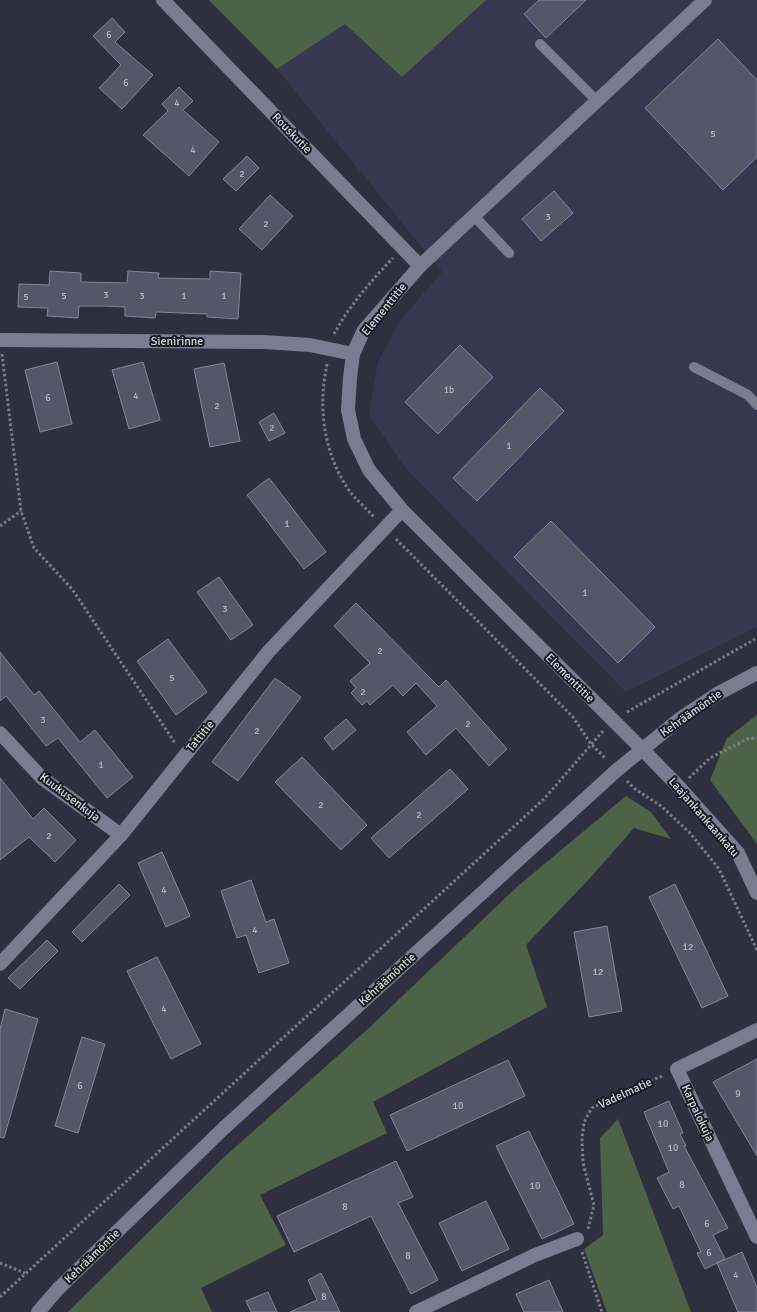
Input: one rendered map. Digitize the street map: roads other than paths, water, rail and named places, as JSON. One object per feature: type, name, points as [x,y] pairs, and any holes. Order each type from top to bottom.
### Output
[{"type":"street","name":"Rouskutie","points":[[163,0],[420,266]]},
{"type":"street","name":"Elementtitie","points":[[642,749],[402,510],[369,470],[354,439],[348,410],[353,354],[364,330],[420,266],[705,0]]},
{"type":"street","name":"Sienirinne","points":[[1,346],[264,342],[310,345],[353,354]]},
{"type":"street","name":"Tattitie","points":[[0,964],[121,834],[269,651],[402,510]]},
{"type":"street","name":"Kehräämöntie","points":[[38,1312],[58,1289],[224,1128],[617,770],[681,718],[709,699],[757,673]]},
{"type":"street","name":"Kuukusenkuja","points":[[0,734],[42,778],[121,834]]},
{"type":"street","name":"Laajankankaankatu","points":[[642,749],[679,786],[738,854],[757,893]]},
{"type":"street","name":"Karpalokuja","points":[[757,1030],[677,1070],[757,1237]]},
{"type":"street","points":[[416,1312],[535,1255],[577,1239]]},
{"type":"lane","points":[[540,44],[597,101]]},
{"type":"lane","points":[[474,216],[509,253]]},
{"type":"lane","points":[[694,366],[748,394],[757,404]]}]
